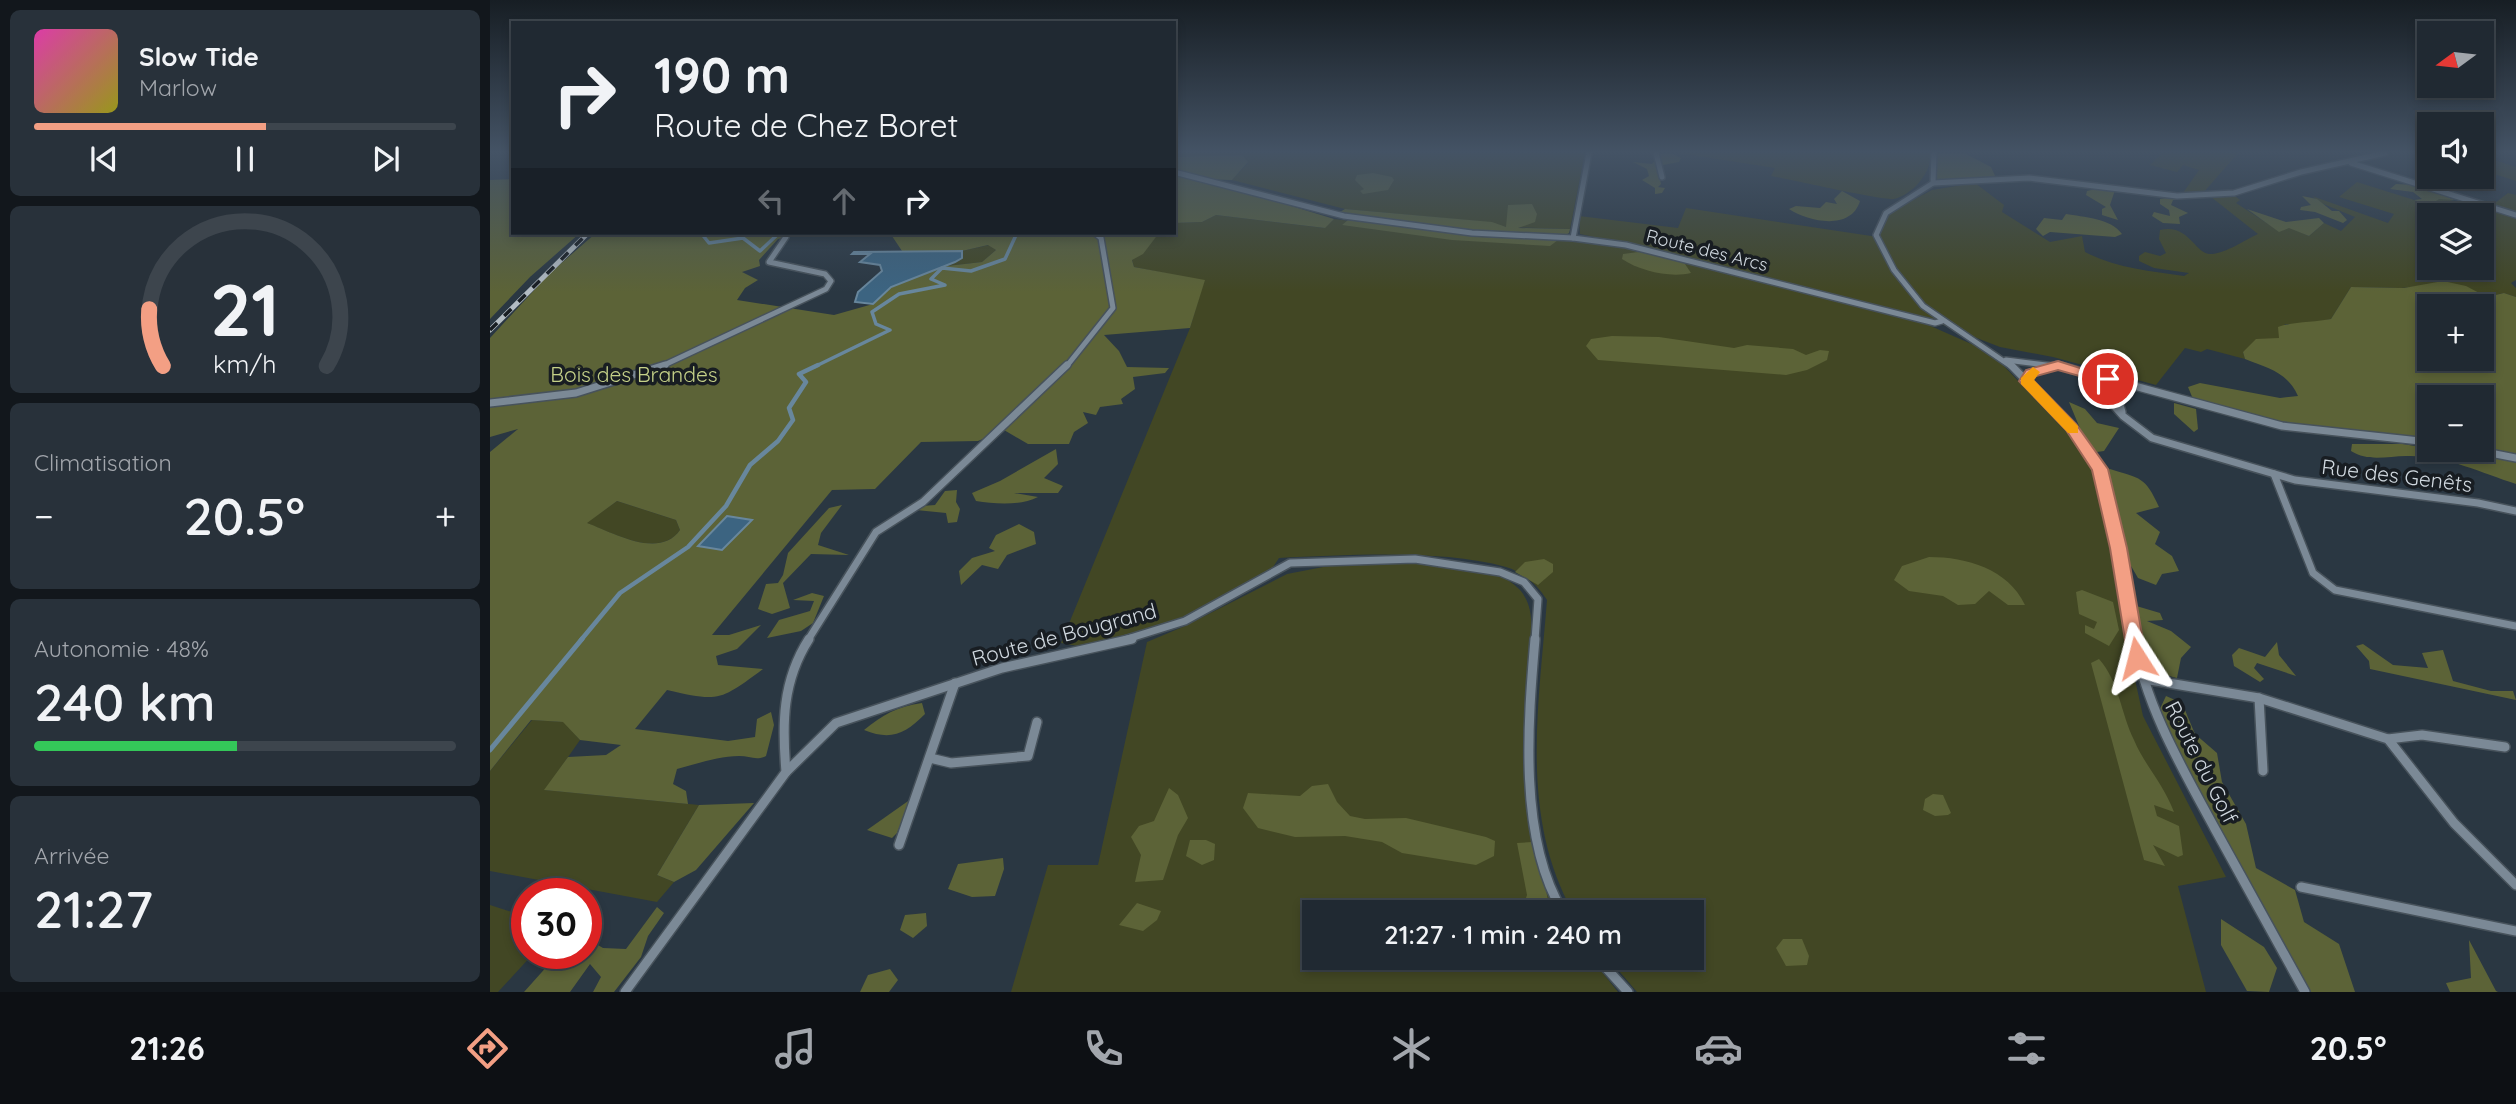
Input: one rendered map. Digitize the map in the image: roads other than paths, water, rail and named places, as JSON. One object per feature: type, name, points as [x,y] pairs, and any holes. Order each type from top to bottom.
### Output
[{"type":"street","name":"Route des Arcs","points":[[1279,199],[1344,216],[1472,233],[1573,238],[1677,256],[1935,323],[1942,321]]},
{"type":"street","points":[[1573,238],[1580,199]]},
{"type":"street","name":"Route du Golf","points":[[1907,199],[1886,213],[1875,235],[1894,271],[1923,306],[1942,321],[1983,343],[2005,359],[2071,427],[2100,469],[2118,548],[2138,667],[2183,770],[2305,992]]},
{"type":"street","points":[[2467,199],[2516,215]]},
{"type":"street","points":[[490,403],[576,393],[662,366],[826,289],[831,281],[825,274],[781,267],[769,262],[785,235]]},
{"type":"street","points":[[786,772],[782,721],[798,656],[876,532],[923,502],[1042,390],[1062,371],[1112,308],[1101,238],[1097,235]]},
{"type":"street","points":[[2005,359],[2058,365],[2282,426],[2417,441]]},
{"type":"street","points":[[2026,381],[2031,373],[2058,365]]},
{"type":"street","name":"Rue des Genêts","points":[[2092,375],[2097,387],[2123,416],[2152,438],[2295,480],[2478,503],[2516,511]]},
{"type":"street","points":[[2123,416],[2118,398],[2124,384]]},
{"type":"street","points":[[2494,454],[2516,458]]},
{"type":"street","points":[[2274,474],[2313,573],[2335,590],[2516,626]]},
{"type":"street","name":"Route de Bougrand","points":[[625,992],[786,772],[835,723],[1002,667],[1148,635],[1185,621],[1290,563],[1415,559],[1500,572],[1524,582],[1538,599],[1527,756],[1533,825],[1555,900]]},
{"type":"street","points":[[2144,679],[2259,698],[2388,739],[2422,735],[2505,747]]},
{"type":"street","points":[[899,845],[955,683]]},
{"type":"street","points":[[2259,698],[2263,772]]},
{"type":"street","points":[[930,758],[951,763],[1028,756],[1037,722]]},
{"type":"street","points":[[2388,739],[2454,823],[2515,880]]},
{"type":"street","points":[[2301,887],[2516,931]]},
{"type":"street","points":[[1608,970],[1628,992]]},
{"type":"water","points":[[962,251],[962,258],[891,287],[873,304],[855,302],[858,292],[882,271],[880,265],[860,262],[870,254],[852,254],[854,252]]},
{"type":"water","points":[[727,516],[752,520],[722,550],[698,546]]},
{"type":"waterway","points":[[703,235],[709,243],[743,238],[760,251],[777,235]]},
{"type":"waterway","points":[[814,367],[890,330],[876,324],[872,312],[899,294],[945,285],[931,279],[942,268],[971,271],[1005,259],[1016,235]]},
{"type":"waterway","points":[[581,640],[620,593],[688,547],[726,506],[750,465],[778,441],[793,420],[789,408],[806,382],[799,374],[818,365]]},
{"type":"waterway","points":[[490,750],[582,639]]},
{"type":"railway","points":[[490,330],[586,235]]},
{"type":"park label","name":"Bois des Brandes","points":[[634,374]]}]
